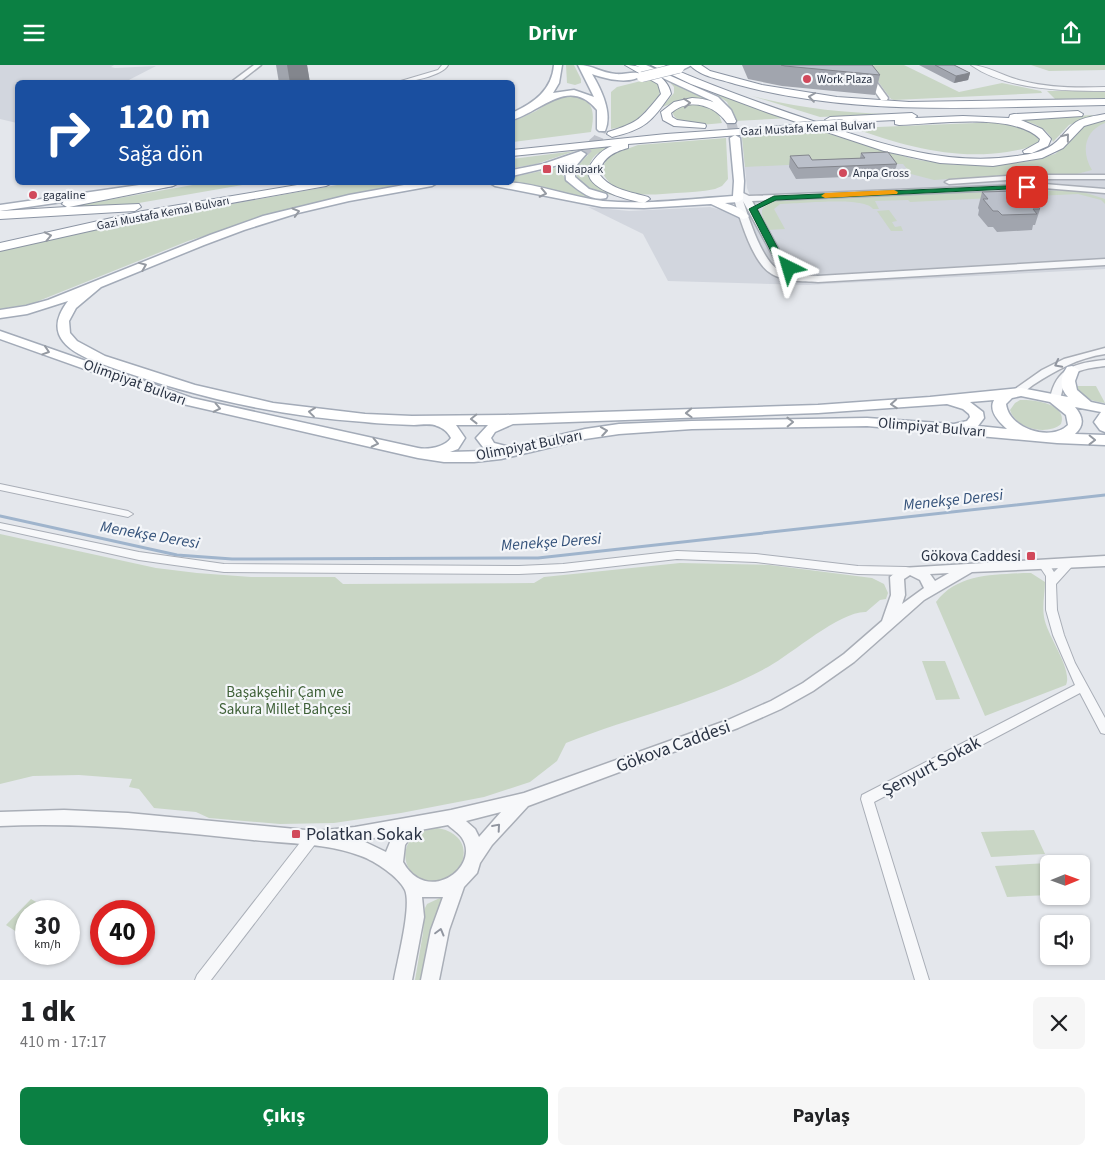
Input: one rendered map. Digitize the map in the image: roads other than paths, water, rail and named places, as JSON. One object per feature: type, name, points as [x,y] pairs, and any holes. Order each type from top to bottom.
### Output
[{"type":"highway","points":[[601,133],[636,127],[644,121],[666,94],[662,82],[630,65]]},
{"type":"highway","points":[[656,65],[689,80],[860,141],[897,152],[945,160],[995,162],[1043,153],[1054,149],[1066,140],[1078,125],[1105,117]]},
{"type":"highway","points":[[695,65],[707,73],[766,89],[814,97],[872,103],[1105,102]]},
{"type":"highway","points":[[678,66],[776,99],[849,110],[932,110],[1089,102]]},
{"type":"highway","points":[[678,66],[789,111],[899,148],[922,153],[957,157],[1000,157],[1036,149],[1044,144],[1046,139],[1038,130],[1011,121],[963,119]]},
{"type":"highway","points":[[872,103],[880,102],[884,98],[898,103],[964,104]]},
{"type":"highway","points":[[699,102],[721,109],[734,123],[686,125],[674,123],[668,118],[666,112],[679,103],[699,102]]},
{"type":"highway","name":"Gazi Mustafa Kemal Bulvarı","points":[[515,145],[601,133],[734,123],[1105,106]]},
{"type":"highway","name":"Gazi Mustafa Kemal Bulvarı","points":[[515,153],[666,137],[796,128],[1105,113]]},
{"type":"highway","points":[[644,199],[622,195],[603,185],[594,172],[594,166],[610,150],[666,137]]},
{"type":"highway","points":[[0,215],[163,185]]},
{"type":"highway","name":"Gazi Mustafa Kemal Bulvarı","points":[[0,215],[137,207],[268,185]]},
{"type":"highway","name":"Gazi Mustafa Kemal Bulvarı","points":[[0,247],[143,215],[315,185]]},
{"type":"main road","points":[[583,65],[601,75],[611,77],[678,66]]},
{"type":"main road","points":[[583,65],[598,93],[602,110]]},
{"type":"main road","points":[[860,65],[884,98]]},
{"type":"main road","points":[[558,68],[561,84],[569,87],[583,86],[589,82],[591,77]]},
{"type":"main road","points":[[540,103],[552,86],[558,68]]},
{"type":"main road","points":[[601,133],[602,110],[608,89],[640,72],[715,99],[728,112],[734,123]]},
{"type":"main road","points":[[515,116],[558,93],[575,93],[590,97],[602,110]]},
{"type":"main road","points":[[735,137],[741,197]]},
{"type":"main road","points":[[515,172],[560,163],[581,154],[570,166],[570,178],[577,186],[585,191],[607,197],[644,199],[709,194],[721,191],[739,181]]},
{"type":"main road","points":[[0,208],[44,201],[82,187],[101,192],[157,185]]},
{"type":"main road","points":[[0,314],[25,311],[57,302],[216,236],[257,223],[331,202],[421,185]]},
{"type":"main road","points":[[505,185],[602,204],[644,205],[741,197]]},
{"type":"main road","points":[[65,204],[82,187]]},
{"type":"main road","points":[[709,194],[741,197]]},
{"type":"main road","points":[[694,202],[748,212]]},
{"type":"main road","points":[[98,284],[79,297],[63,318],[62,331],[84,353],[187,387],[274,407],[368,418],[436,420],[740,417],[1033,393],[1105,409]]},
{"type":"main road","name":"Olimpiyat Bulvarı","points":[[0,335],[188,401],[428,455],[474,457],[512,452],[578,435],[740,417],[867,422],[956,428],[1044,437]]},
{"type":"main road","points":[[1072,370],[1067,380],[1067,386],[1074,396],[1089,405]]},
{"type":"main road","points":[[1013,394],[1004,397],[999,403],[998,409],[1001,417],[1019,430],[1044,437],[1105,440]]},
{"type":"main road","points":[[1044,437],[1066,435],[1073,431],[1076,425],[1076,418],[1072,411],[1055,399]]},
{"type":"main road","points":[[942,400],[962,404],[976,412],[977,418],[972,424],[956,428]]},
{"type":"main road","points":[[1105,416],[1102,422],[1105,427]]},
{"type":"main road","points":[[512,452],[489,447],[483,438],[485,433],[497,424],[518,418]]},
{"type":"main road","points":[[428,455],[453,445],[458,438],[451,428],[436,420]]},
{"type":"street","points":[[237,80],[258,65]]},
{"type":"street","points":[[407,80],[440,71],[445,65]]},
{"type":"street","points":[[974,65],[1010,81],[1031,86],[1062,89],[1105,89]]},
{"type":"street","points":[[1101,177],[1091,180],[1091,184],[1104,192]]},
{"type":"street","points":[[741,197],[985,178],[1101,177]]},
{"type":"street","points":[[741,197],[774,198],[1044,186],[1104,192]]},
{"type":"street","points":[[741,197],[764,260],[772,269],[793,277],[1105,255]]},
{"type":"street","points":[[748,212],[774,198]]},
{"type":"street","points":[[860,273],[1105,262]]},
{"type":"street","points":[[1013,394],[1060,363],[1078,356],[1105,351]]},
{"type":"street","points":[[1055,399],[1059,380],[1072,370],[1105,363]]},
{"type":"street","points":[[0,487],[128,514]]},
{"type":"street","points":[[0,526],[139,556],[224,568],[518,570],[563,568],[677,555],[756,558],[858,570],[909,571],[926,577],[929,581],[926,593],[904,593],[891,579],[858,570]]},
{"type":"street","name":"Gökova Caddesi","points":[[888,624],[898,595],[897,577],[909,571],[1105,561]]},
{"type":"street","points":[[1051,583],[1070,563]]},
{"type":"street","points":[[1043,564],[1052,575],[1050,596],[1053,620],[1059,638],[1105,729]]},
{"type":"street","points":[[1025,565],[1041,571],[1051,583]]},
{"type":"street","name":"Gökova Caddesi","points":[[451,817],[524,799],[733,724],[776,705],[808,687],[849,658],[926,593],[971,568]]},
{"type":"street","name":"Şenyurt Sokak","points":[[922,980],[867,799],[1083,686]]},
{"type":"street","name":"Gökova Caddesi","points":[[474,857],[486,840],[524,799]]},
{"type":"street","points":[[0,819],[45,816],[142,821],[311,839],[363,848],[397,869]]},
{"type":"street","points":[[202,980],[311,839],[451,817],[462,824],[470,833],[474,843],[474,857],[466,874],[456,885],[440,930],[430,980]]},
{"type":"street","points":[[410,824],[398,839],[395,848],[394,858],[401,875],[413,887],[422,890],[433,891],[456,885]]},
{"type":"street","points":[[403,980],[415,917],[413,887]]},
{"type":"waterway","name":"Menekşe Deresi","points":[[0,516],[177,555],[232,559],[538,558],[1105,495]]},
{"type":"tunnel","points":[[731,121],[735,138]]},
{"type":"tunnel","points":[[581,154],[598,139],[602,129]]},
{"type":"place","name":"Work Plaza","points":[[807,79]]},
{"type":"place","name":"Nidapark","points":[[547,169]]},
{"type":"place","name":"Anpa Gross","points":[[843,173]]},
{"type":"place","name":"gagaline","points":[[33,195]]},
{"type":"place","name":"Gökova Caddesi","points":[[1031,556]]},
{"type":"place","name":"Polatkan Sokak","points":[[296,834]]},
{"type":"park label","name":"Başakşehir Çam ve Sakura Millet Bahçesi","points":[[285,700]]}]
